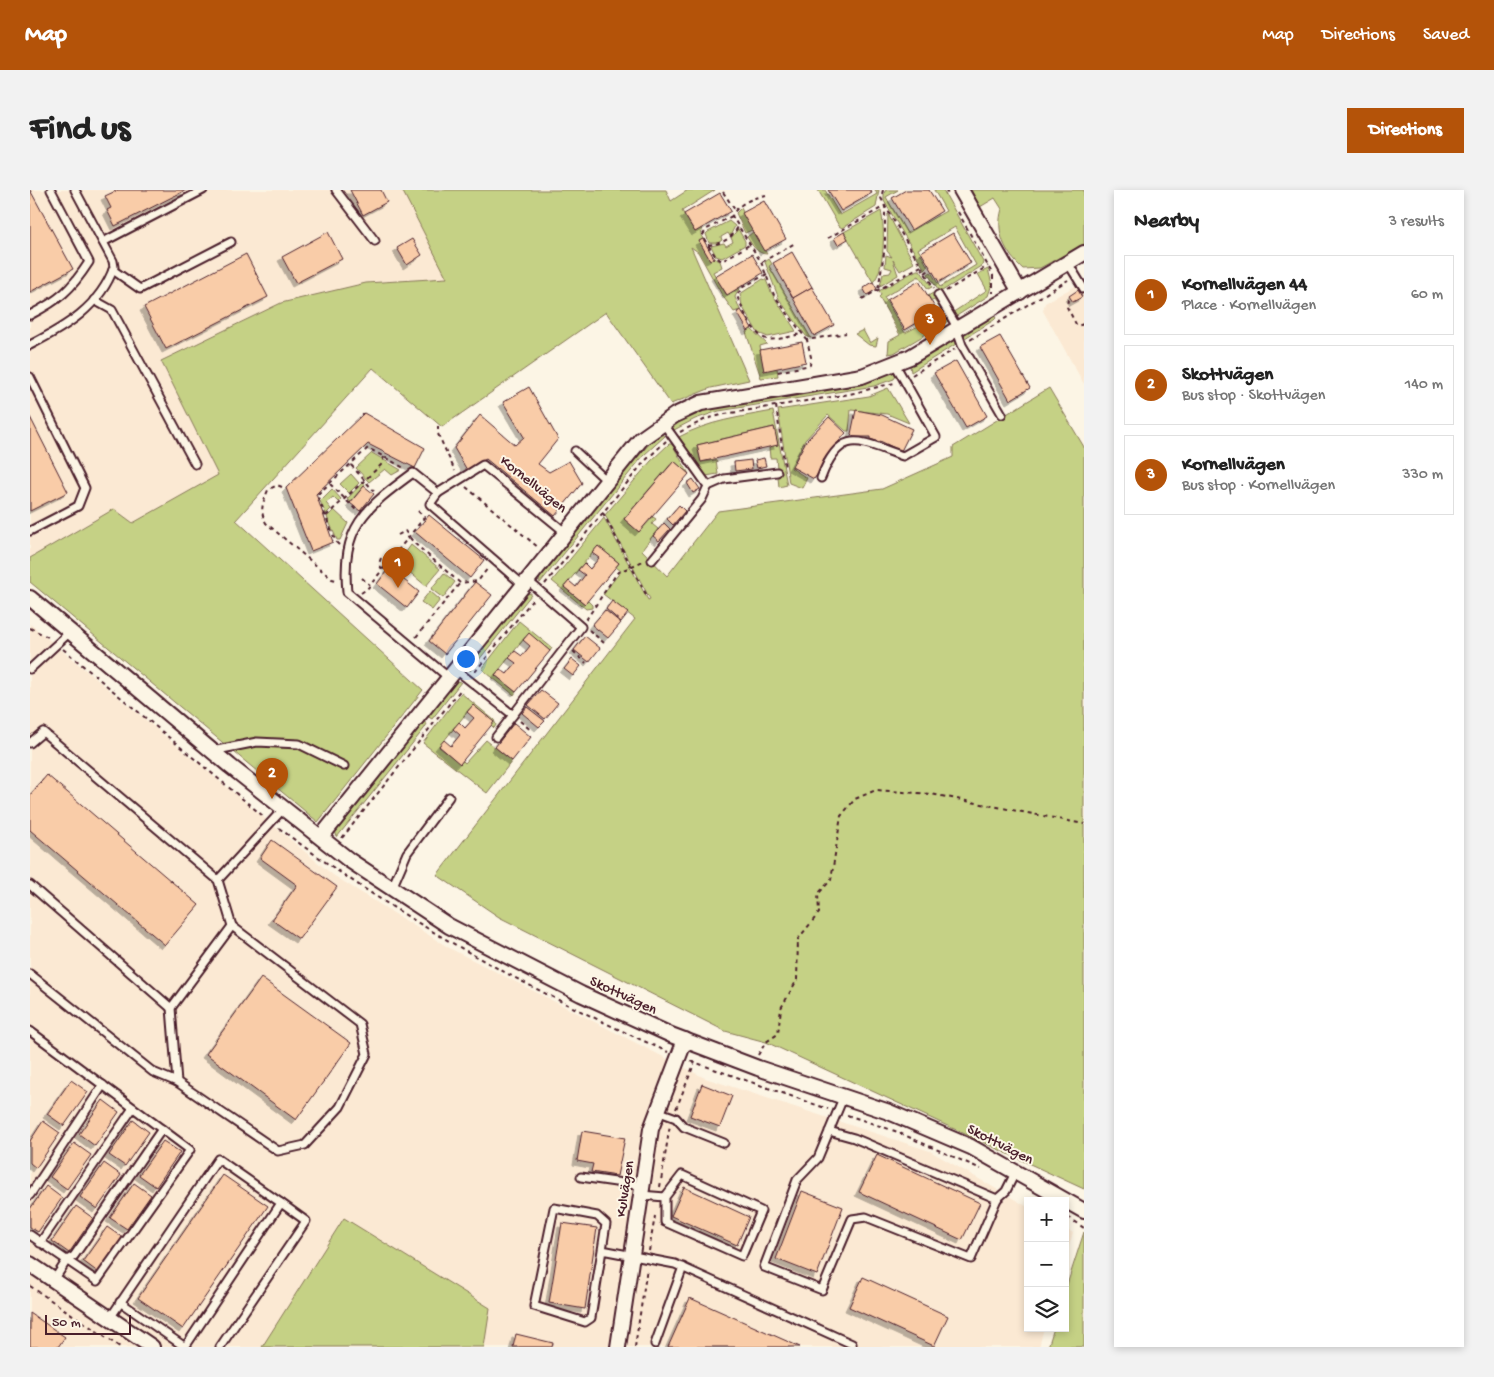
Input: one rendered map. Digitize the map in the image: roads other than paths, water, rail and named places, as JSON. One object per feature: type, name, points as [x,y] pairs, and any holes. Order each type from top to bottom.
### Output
[{"type":"street","points":[[956,194],[1020,292]]},
{"type":"street","name":"Kornellvägen","points":[[321,837],[641,438],[675,415],[714,400],[862,376],[895,364],[1084,253]]},
{"type":"street","name":"Skottvägen","points":[[30,598],[212,752],[335,848],[449,926],[581,994],[685,1040],[751,1066],[889,1112],[971,1147],[1084,1211]]},
{"type":"street","name":"Kulvägen","points":[[618,1347],[651,1129],[685,1040]]},
{"type":"street","points":[[30,1264],[152,1347]]},
{"type":"lane","points":[[30,315],[58,301],[75,284],[89,262],[51,190]]},
{"type":"lane","points":[[30,345],[66,326],[94,300],[113,270],[113,261],[75,190]]},
{"type":"lane","points":[[103,242],[204,190]]},
{"type":"lane","points":[[336,190],[375,241]]},
{"type":"lane","points":[[113,270],[140,289],[232,242]]},
{"type":"lane","points":[[1068,263],[1084,289]]},
{"type":"lane","points":[[938,295],[956,329],[962,345],[1002,414]]},
{"type":"lane","points":[[94,300],[112,310],[195,464]]},
{"type":"lane","points":[[821,478],[828,460],[844,443],[858,440],[903,456],[936,437],[895,364]]},
{"type":"lane","points":[[30,376],[85,488],[78,506],[30,531]]},
{"type":"lane","points":[[663,423],[708,486]]},
{"type":"lane","points":[[575,451],[607,480]]},
{"type":"lane","name":"Kornellvägen","points":[[438,493],[483,465],[565,532]]},
{"type":"lane","points":[[652,560],[702,499],[708,486],[724,479],[777,472]]},
{"type":"lane","points":[[496,737],[581,628],[540,591],[494,560],[430,504],[438,493],[414,473],[379,498],[350,536],[344,563],[347,592],[410,645],[451,673],[469,680],[513,715]]},
{"type":"lane","points":[[30,669],[70,632]]},
{"type":"lane","points":[[30,743],[43,732],[218,880],[232,926],[360,1024],[367,1054],[340,1107],[305,1145],[278,1151],[177,1082],[153,1072],[30,974]]},
{"type":"lane","points":[[212,752],[257,742],[299,744],[344,766]]},
{"type":"lane","points":[[392,888],[407,853],[449,797]]},
{"type":"lane","points":[[218,880],[284,808]]},
{"type":"lane","points":[[30,885],[171,1008]]},
{"type":"lane","points":[[177,1082],[171,1008],[232,926]]},
{"type":"lane","points":[[30,1031],[190,1150],[97,1281],[30,1236]]},
{"type":"lane","points":[[30,1195],[103,1085]]},
{"type":"lane","points":[[843,1098],[818,1158],[797,1180],[764,1267],[822,1290],[852,1219],[866,1217],[971,1258],[997,1199],[1006,1191],[1016,1171]]},
{"type":"lane","points":[[40,1242],[134,1108]]},
{"type":"lane","points":[[657,1111],[676,1118],[684,1127],[724,1143]]},
{"type":"lane","points":[[54,1280],[67,1260],[74,1256],[162,1129]]},
{"type":"lane","points":[[829,1131],[854,1138],[997,1199]]},
{"type":"lane","points":[[110,1318],[218,1159],[306,1221],[220,1347]]},
{"type":"lane","points":[[682,1175],[761,1211],[742,1256],[665,1222],[665,1197],[682,1175]]},
{"type":"lane","points":[[581,1177],[665,1197]]},
{"type":"lane","points":[[120,1302],[185,1347],[281,1203]]},
{"type":"lane","points":[[554,1208],[597,1216],[602,1220],[606,1224],[602,1250],[591,1318],[585,1322],[534,1306],[554,1208]]},
{"type":"lane","points":[[602,1250],[632,1254],[683,1268],[852,1344]]},
{"type":"lane","points":[[655,1344],[683,1268]]},
{"type":"place","name":"Kornellvägen","points":[[930,345]]},
{"type":"place","name":"Kornellvägen 44","points":[[398,588]]},
{"type":"place","name":"Skottvägen","points":[[272,799]]}]
